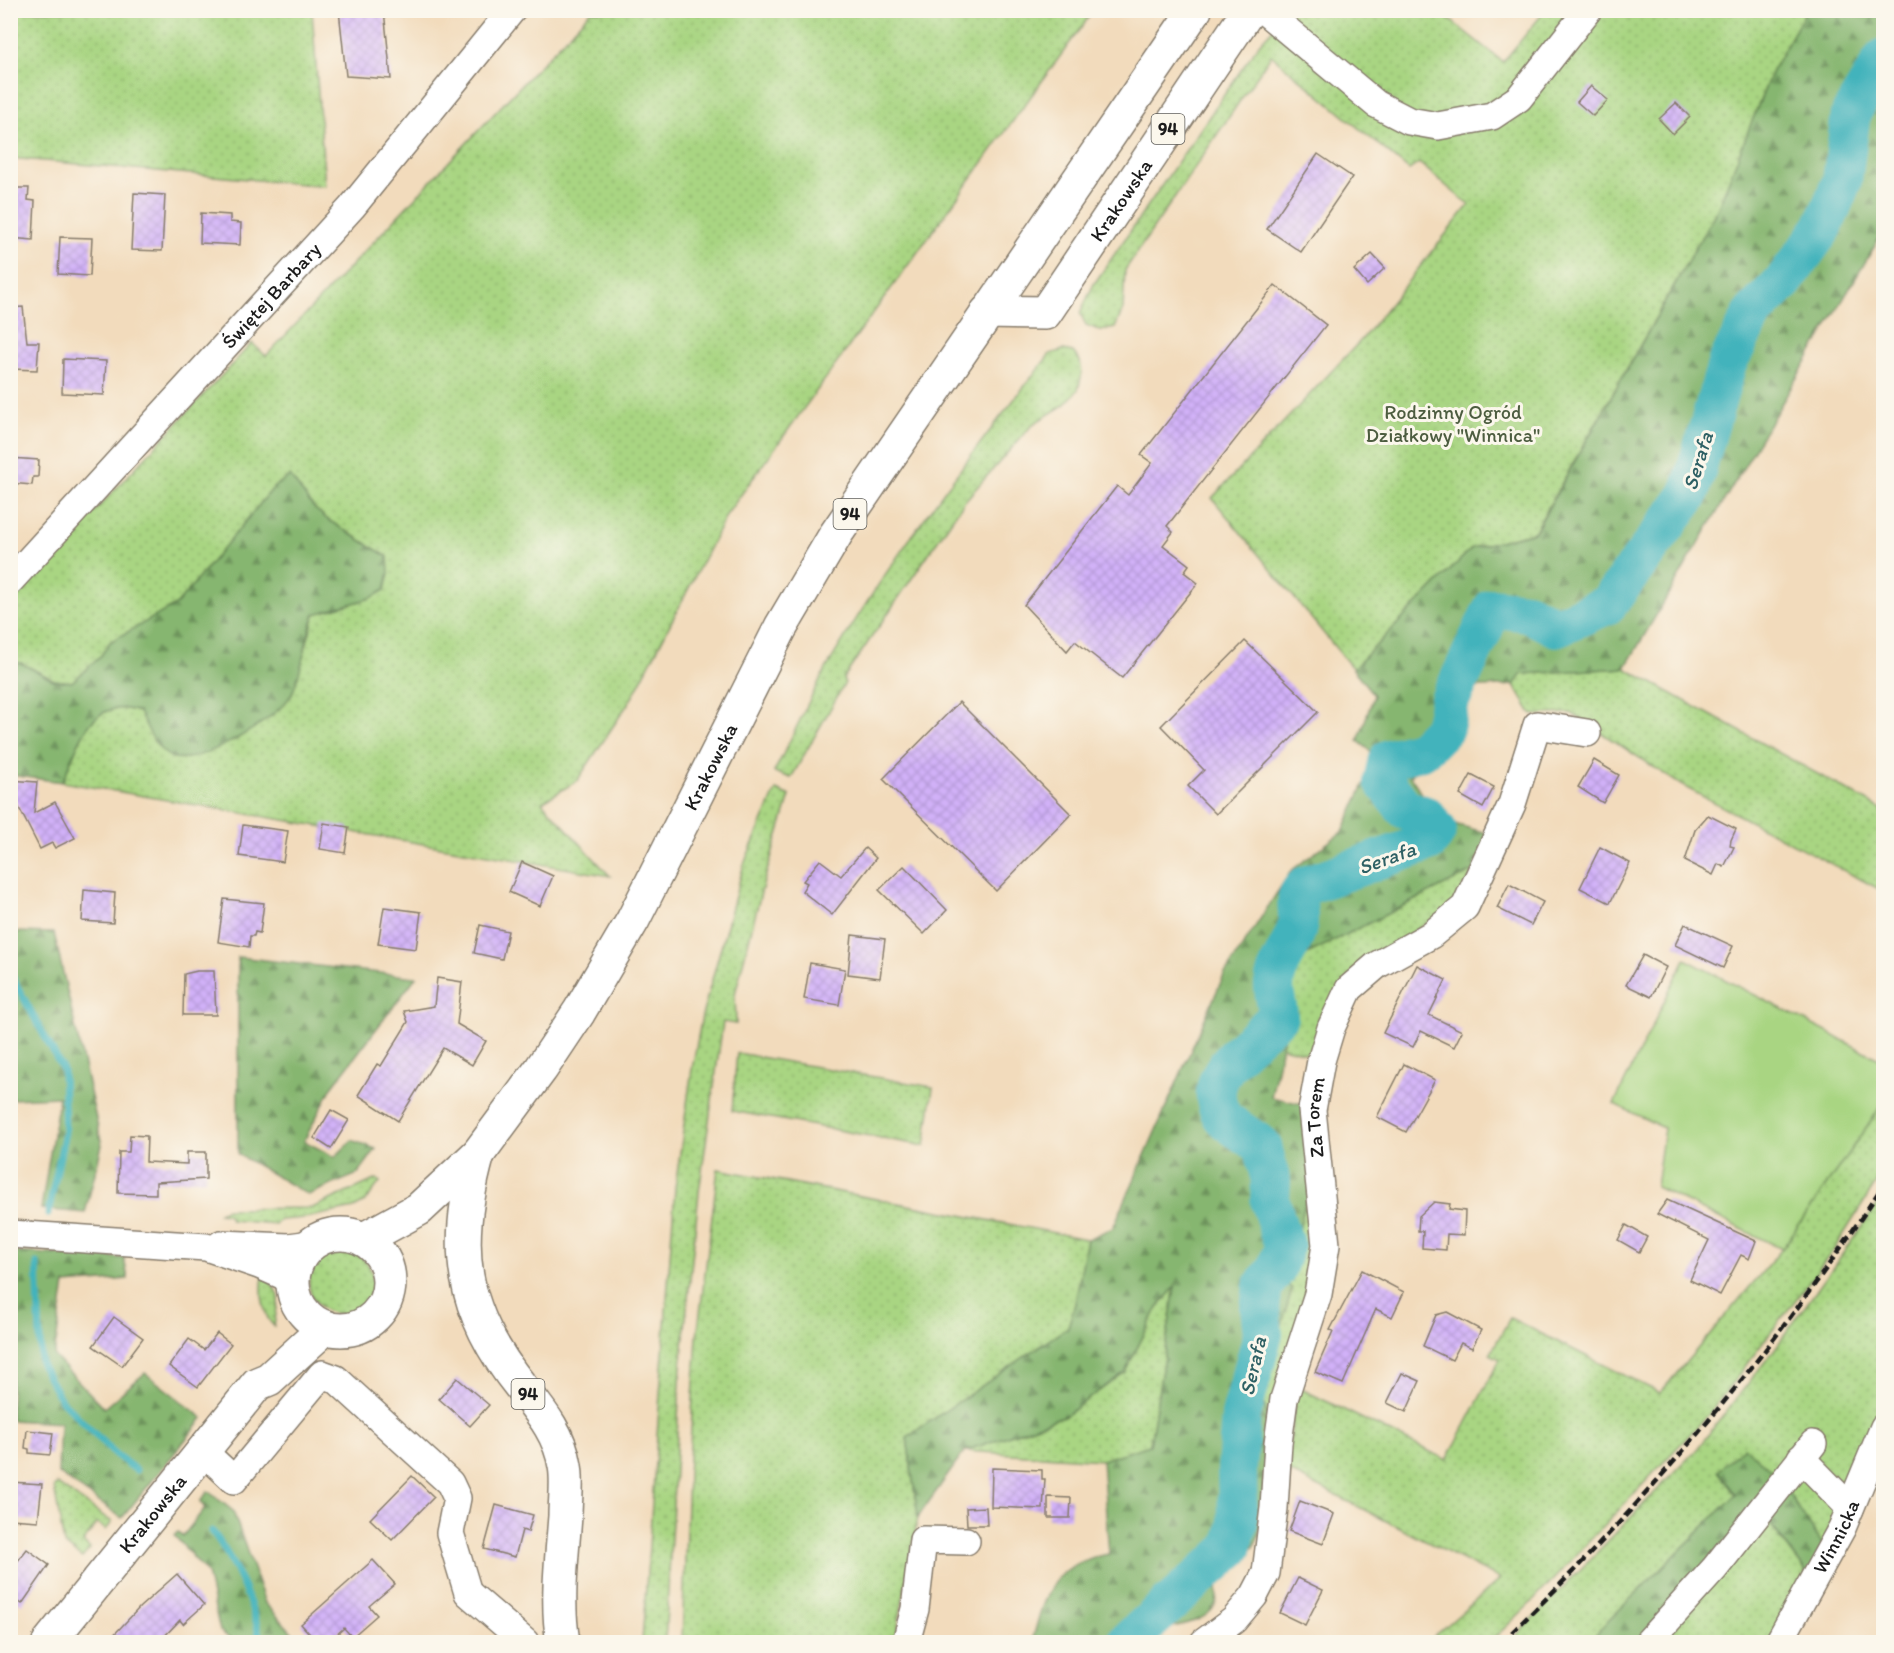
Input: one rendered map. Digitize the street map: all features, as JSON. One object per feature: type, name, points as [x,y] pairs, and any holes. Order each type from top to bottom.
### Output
[{"type":"main road","name":"Krakowska","points":[[364,1239],[420,1209],[478,1154],[579,1012],[633,920],[781,627],[836,534],[1195,10]]},
{"type":"main road","name":"Krakowska","points":[[987,312],[1045,313],[1249,10]]},
{"type":"main road","name":"94","points":[[478,1154],[464,1218],[462,1244],[465,1271],[482,1325],[501,1360],[549,1422],[565,1466],[558,1616],[563,1642]]},
{"type":"main road","name":"Krakowska","points":[[387,1266],[420,1209]]},
{"type":"main road","points":[[337,1234],[364,1239],[378,1252],[387,1266],[386,1296],[377,1312],[354,1328],[326,1327],[310,1319],[296,1295],[295,1268],[311,1244],[337,1234]]},
{"type":"main road","name":"Krakowska","points":[[257,1384],[259,1369],[290,1326],[296,1295]]},
{"type":"main road","name":"Krakowska","points":[[49,1642],[257,1384],[269,1379],[326,1327]]},
{"type":"street","name":"Świętej Barbary","points":[[13,576],[352,207],[512,10]]},
{"type":"street","points":[[1263,10],[1376,104],[1409,121],[1438,126],[1492,116],[1519,98],[1588,10]]},
{"type":"street","name":"Za Torem","points":[[1204,1642],[1234,1620],[1254,1596],[1266,1572],[1275,1508],[1278,1443],[1284,1399],[1318,1294],[1326,1245],[1312,1110],[1321,1061],[1331,1028],[1349,989],[1377,965],[1431,935],[1465,907],[1512,804],[1537,725],[1587,733]]},
{"type":"street","points":[[10,1234],[206,1247],[227,1243],[289,1247],[311,1244]]},
{"type":"street","points":[[206,1247],[284,1276],[296,1295]]},
{"type":"street","points":[[203,1451],[234,1480],[322,1374],[336,1379],[450,1483],[457,1498],[450,1533],[468,1593],[525,1642]]},
{"type":"street","name":"Winnicka","points":[[1779,1642],[1842,1528],[1884,1427]]},
{"type":"street","points":[[1648,1642],[1714,1568],[1807,1451],[1850,1508]]},
{"type":"street","points":[[906,1642],[915,1609],[923,1540],[966,1541]]},
{"type":"green space","points":[[14,11],[312,11],[325,186],[11,158],[10,31]]},
{"type":"green space","points":[[591,11],[1093,11],[727,514],[633,696],[577,781],[542,802],[610,876],[62,782],[88,727],[108,710],[122,708],[139,712],[157,745],[188,758],[237,739],[292,695],[315,614],[371,598],[388,557],[328,520],[314,508],[290,476],[274,487],[177,605],[110,642],[100,657],[72,682],[54,680],[21,663],[11,664],[10,602],[252,343],[266,356]]},
{"type":"green space","name":"Rodzinny Ogród Działkowy \"Winnica\"","points":[[1289,11],[1439,11],[1503,62],[1545,11],[1806,11],[1771,73],[1718,208],[1534,532],[1472,548],[1353,669],[1212,498],[1363,338],[1469,205],[1419,163],[1409,170],[1271,55],[1125,270],[1123,309],[1115,328],[1101,331],[1086,325],[1080,313],[1094,284],[1259,44]]},
{"type":"green space","points":[[1806,11],[1883,11],[1883,232],[1625,668],[1522,674],[1514,685],[1469,688],[1449,745],[1410,776],[1440,820],[1490,834],[1473,871],[1307,954],[1284,986],[1290,1008],[1271,1097],[1307,1105],[1316,1204],[1305,1203],[1287,1283],[1292,1289],[1262,1395],[1270,1426],[1259,1535],[1254,1547],[1219,1568],[1216,1601],[1210,1612],[1195,1621],[1152,1634],[1150,1642],[1029,1642],[1033,1639],[1048,1593],[1064,1572],[1091,1558],[1109,1554],[1102,1460],[1150,1445],[1175,1287],[1158,1307],[1125,1372],[1066,1415],[965,1451],[918,1517],[907,1437],[1068,1327],[1075,1304],[1087,1239],[1113,1228],[1224,975],[1291,871],[1343,831],[1377,756],[1358,741],[1374,695],[1353,669],[1472,548],[1535,532],[1718,208],[1771,73]]},
{"type":"green space","points":[[1063,350],[1073,352],[1080,361],[1082,373],[1078,390],[1064,405],[1033,424],[964,502],[843,679],[845,683],[791,778],[774,772],[823,674],[902,550],[960,470],[1050,354]]},
{"type":"green space","points":[[290,476],[314,508],[328,520],[388,557],[389,573],[385,590],[371,598],[315,614],[296,683],[285,703],[273,715],[237,738],[218,748],[183,758],[171,757],[160,749],[139,712],[122,708],[108,710],[88,727],[62,782],[11,775],[11,664],[21,663],[53,680],[72,682],[100,657],[110,642],[177,604],[274,487]]},
{"type":"green space","points":[[1625,668],[1883,810],[1883,891],[1681,785],[1571,713],[1532,715],[1514,685],[1521,674]]},
{"type":"green space","points":[[776,790],[790,796],[764,881],[735,994],[736,1024],[723,1022],[699,1192],[681,1366],[665,1642],[642,1642],[675,1188],[692,1069],[702,1016],[744,864]]},
{"type":"green space","points":[[1473,871],[1460,901],[1364,965],[1318,1056],[1282,1047],[1290,1008],[1284,986],[1307,954]]},
{"type":"green space","points":[[11,919],[16,932],[54,933],[102,1145],[85,1213],[41,1209],[59,1097],[11,1099]]},
{"type":"green space","points":[[238,957],[416,977],[332,1087],[304,1141],[335,1157],[352,1140],[376,1149],[358,1174],[308,1195],[238,1154]]},
{"type":"green space","points":[[1685,959],[1883,1061],[1883,1103],[1782,1249],[1656,1187],[1664,1128],[1614,1104]]},
{"type":"green space","points":[[737,1053],[933,1087],[925,1146],[732,1111]]},
{"type":"green space","points":[[1883,1103],[1883,1172],[1835,1248],[1709,1414],[1534,1600],[1490,1642],[1428,1642],[1500,1579],[1286,1470],[1297,1387],[1447,1460],[1500,1359],[1490,1354],[1510,1318],[1660,1393],[1782,1249]]},
{"type":"green space","points":[[718,1169],[1087,1239],[1075,1304],[1068,1327],[907,1437],[918,1517],[895,1642],[682,1642],[688,1475],[697,1337]]},
{"type":"green space","points":[[377,1179],[380,1182],[365,1202],[354,1208],[305,1218],[280,1220],[275,1224],[231,1220],[227,1214],[219,1213],[226,1209],[312,1208]]},
{"type":"green space","points":[[1883,1197],[1883,1410],[1823,1545],[1775,1473],[1737,1494],[1601,1628],[1592,1642],[1510,1642],[1697,1449],[1774,1350]]},
{"type":"green space","points":[[1305,1203],[1316,1204],[1319,1246],[1270,1426],[1262,1395]]},
{"type":"green space","points":[[335,1250],[347,1250],[364,1259],[371,1270],[373,1282],[371,1294],[364,1305],[347,1314],[335,1314],[323,1309],[314,1300],[309,1288],[309,1276],[314,1264],[323,1255]]},
{"type":"green space","points":[[13,1252],[124,1258],[128,1279],[65,1284],[54,1356],[104,1408],[145,1373],[203,1418],[122,1518],[58,1473],[60,1423],[11,1420]]},
{"type":"green space","points":[[263,1277],[270,1281],[279,1296],[274,1326],[267,1317],[263,1303]]},
{"type":"green space","points":[[1175,1286],[1150,1445],[1102,1460],[965,1451],[1066,1415],[1125,1372],[1158,1307]]},
{"type":"green space","points":[[1744,1447],[1775,1473],[1823,1545],[1808,1575],[1760,1510],[1641,1642],[1592,1642],[1601,1628],[1736,1495],[1718,1471]]},
{"type":"green space","points":[[57,1484],[112,1522],[106,1530],[97,1523],[83,1542],[90,1549],[82,1558],[64,1544],[54,1487]]},
{"type":"green space","points":[[208,1491],[233,1511],[265,1603],[301,1642],[235,1642],[220,1631],[207,1573],[174,1535],[178,1532],[183,1536],[205,1508],[200,1502]]},
{"type":"green space","points":[[1759,1510],[1808,1575],[1771,1642],[1641,1642]]},
{"type":"building","points":[[339,10],[384,10],[391,79],[346,76]]},
{"type":"building","points":[[1591,86],[1608,100],[1593,116],[1577,102]]},
{"type":"building","points":[[1676,103],[1690,117],[1673,134],[1659,119]]},
{"type":"building","points":[[1318,154],[1352,177],[1301,252],[1267,229]]},
{"type":"building","points":[[10,188],[29,188],[28,200],[35,201],[33,240],[10,238]]},
{"type":"building","points":[[134,193],[165,195],[162,251],[131,250]]},
{"type":"building","points":[[201,213],[230,215],[230,222],[241,223],[240,245],[200,243]]},
{"type":"building","points":[[60,237],[92,238],[90,276],[58,274]]},
{"type":"building","points":[[1372,254],[1385,268],[1367,285],[1354,270]]},
{"type":"building","points":[[1275,285],[1326,325],[1167,526],[1173,532],[1163,545],[1189,565],[1184,572],[1198,583],[1122,678],[1075,641],[1067,651],[1024,605],[1117,486],[1128,495],[1152,463],[1141,455]]},
{"type":"building","points":[[23,307],[27,342],[39,342],[37,370],[10,369],[10,308]]},
{"type":"building","points":[[63,359],[106,361],[104,395],[62,393]]},
{"type":"building","points":[[10,458],[39,460],[38,477],[33,477],[32,485],[10,483]]},
{"type":"building","points":[[1245,641],[1318,712],[1216,814],[1188,786],[1204,770],[1161,726]]},
{"type":"building","points":[[959,702],[1071,814],[996,891],[883,779]]},
{"type":"building","points":[[1594,760],[1619,775],[1603,803],[1578,787]]},
{"type":"building","points":[[1471,775],[1494,787],[1483,808],[1460,795]]},
{"type":"building","points":[[10,780],[37,782],[34,813],[55,802],[75,838],[55,848],[52,843],[40,849],[14,798],[10,798]]},
{"type":"building","points":[[1708,815],[1736,829],[1730,846],[1734,847],[1724,867],[1718,864],[1713,875],[1685,861],[1695,830]]},
{"type":"building","points":[[324,823],[349,827],[345,853],[320,849]]},
{"type":"building","points":[[243,825],[288,831],[283,862],[239,856]]},
{"type":"building","points":[[1600,847],[1630,863],[1610,903],[1580,888]]},
{"type":"building","points":[[865,848],[876,858],[832,915],[802,891],[807,883],[803,881],[820,860],[841,876]]},
{"type":"building","points":[[522,862],[553,876],[540,906],[509,892]]},
{"type":"building","points":[[904,866],[947,910],[924,934],[879,890]]},
{"type":"building","points":[[1509,884],[1543,902],[1531,925],[1497,908]]},
{"type":"building","points":[[84,890],[115,893],[113,923],[82,921]]},
{"type":"building","points":[[224,899],[264,903],[260,933],[255,932],[254,936],[250,936],[249,947],[218,942]]},
{"type":"building","points":[[384,907],[421,912],[416,949],[378,944]]},
{"type":"building","points":[[1685,924],[1733,946],[1723,968],[1675,945]]},
{"type":"building","points":[[480,925],[508,931],[502,959],[474,953]]},
{"type":"building","points":[[852,935],[885,939],[880,978],[848,974]]},
{"type":"building","points":[[1643,955],[1666,967],[1651,997],[1626,985]]},
{"type":"building","points":[[810,963],[845,969],[839,1005],[804,999]]},
{"type":"building","points":[[1417,965],[1446,980],[1429,1015],[1462,1031],[1454,1047],[1421,1031],[1413,1047],[1383,1033]]},
{"type":"building","points":[[214,971],[216,1015],[183,1015],[184,974]]},
{"type":"building","points":[[437,978],[462,982],[457,1024],[486,1041],[472,1065],[443,1048],[398,1121],[358,1095],[377,1064],[381,1066],[408,1022],[404,1011],[434,1006]]},
{"type":"building","points":[[1404,1064],[1435,1080],[1406,1132],[1377,1117]]},
{"type":"building","points":[[331,1110],[349,1120],[331,1149],[314,1138]]},
{"type":"building","points":[[130,1135],[147,1136],[146,1162],[187,1164],[187,1152],[206,1152],[206,1179],[156,1182],[156,1194],[118,1193],[119,1152],[129,1152]]},
{"type":"building","points":[[1667,1200],[1756,1241],[1749,1259],[1741,1255],[1720,1295],[1690,1280],[1709,1240],[1657,1214]]},
{"type":"building","points":[[1434,1202],[1450,1204],[1449,1209],[1465,1211],[1464,1235],[1447,1234],[1446,1250],[1422,1248],[1423,1231],[1418,1231],[1419,1216]]},
{"type":"building","points":[[1626,1225],[1647,1237],[1639,1252],[1618,1240]]},
{"type":"building","points":[[1362,1270],[1404,1292],[1392,1317],[1376,1309],[1343,1384],[1315,1372],[1333,1331],[1330,1330]]},
{"type":"building","points":[[1447,1312],[1481,1330],[1472,1348],[1461,1343],[1452,1360],[1423,1346],[1436,1315]]},
{"type":"building","points":[[114,1317],[143,1338],[122,1366],[93,1346]]},
{"type":"building","points":[[217,1333],[231,1344],[198,1387],[169,1366],[189,1339],[204,1350]]},
{"type":"building","points":[[1402,1373],[1420,1381],[1406,1412],[1387,1403]]},
{"type":"building","points":[[457,1378],[489,1405],[470,1426],[439,1399]]},
{"type":"building","points":[[27,1430],[53,1433],[50,1455],[29,1453],[29,1449],[25,1448]]},
{"type":"building","points":[[992,1468],[1042,1470],[1042,1479],[1045,1479],[1043,1509],[991,1507]]},
{"type":"building","points":[[412,1476],[434,1497],[392,1540],[370,1519]]},
{"type":"building","points":[[10,1482],[42,1484],[38,1521],[10,1519]]},
{"type":"building","points":[[1048,1497],[1071,1498],[1070,1518],[1048,1518]]},
{"type":"building","points":[[1300,1501],[1334,1514],[1323,1544],[1289,1531]]},
{"type":"building","points":[[496,1505],[533,1515],[528,1532],[522,1530],[515,1557],[484,1549]]},
{"type":"building","points":[[986,1507],[987,1525],[967,1525],[966,1508]]},
{"type":"building","points":[[27,1549],[49,1565],[22,1604],[10,1596],[10,1571]]},
{"type":"building","points":[[373,1560],[395,1584],[369,1606],[377,1615],[352,1637],[344,1628],[328,1642],[317,1642],[301,1624]]},
{"type":"building","points":[[177,1574],[204,1605],[183,1624],[180,1620],[159,1642],[107,1642],[140,1607]]},
{"type":"building","points":[[1298,1578],[1323,1590],[1305,1625],[1280,1613]]},
{"type":"waterway","name":"Serafa","points":[[1127,1642],[1232,1548],[1238,1523],[1237,1469],[1241,1415],[1263,1334],[1260,1308],[1263,1286],[1276,1269],[1285,1244],[1279,1232],[1270,1200],[1271,1181],[1262,1146],[1222,1116],[1216,1100],[1217,1086],[1232,1060],[1278,1016],[1274,991],[1275,976],[1296,930],[1299,893],[1307,885],[1429,842],[1437,830],[1426,816],[1405,809],[1384,781],[1389,759],[1422,750],[1444,728],[1450,700],[1493,608],[1527,612],[1556,627],[1607,605],[1689,495],[1727,364],[1753,313],[1784,281],[1823,227],[1842,181],[1851,113],[1884,58]]},
{"type":"waterway","points":[[10,973],[63,1070],[65,1132],[48,1214]]},
{"type":"waterway","points":[[37,1263],[41,1364],[61,1400],[116,1455],[136,1470]]},
{"type":"waterway","points":[[212,1531],[228,1555],[249,1600],[260,1642]]},
{"type":"railway","points":[[1502,1642],[1607,1536],[1706,1424],[1798,1307],[1884,1184]]}]
